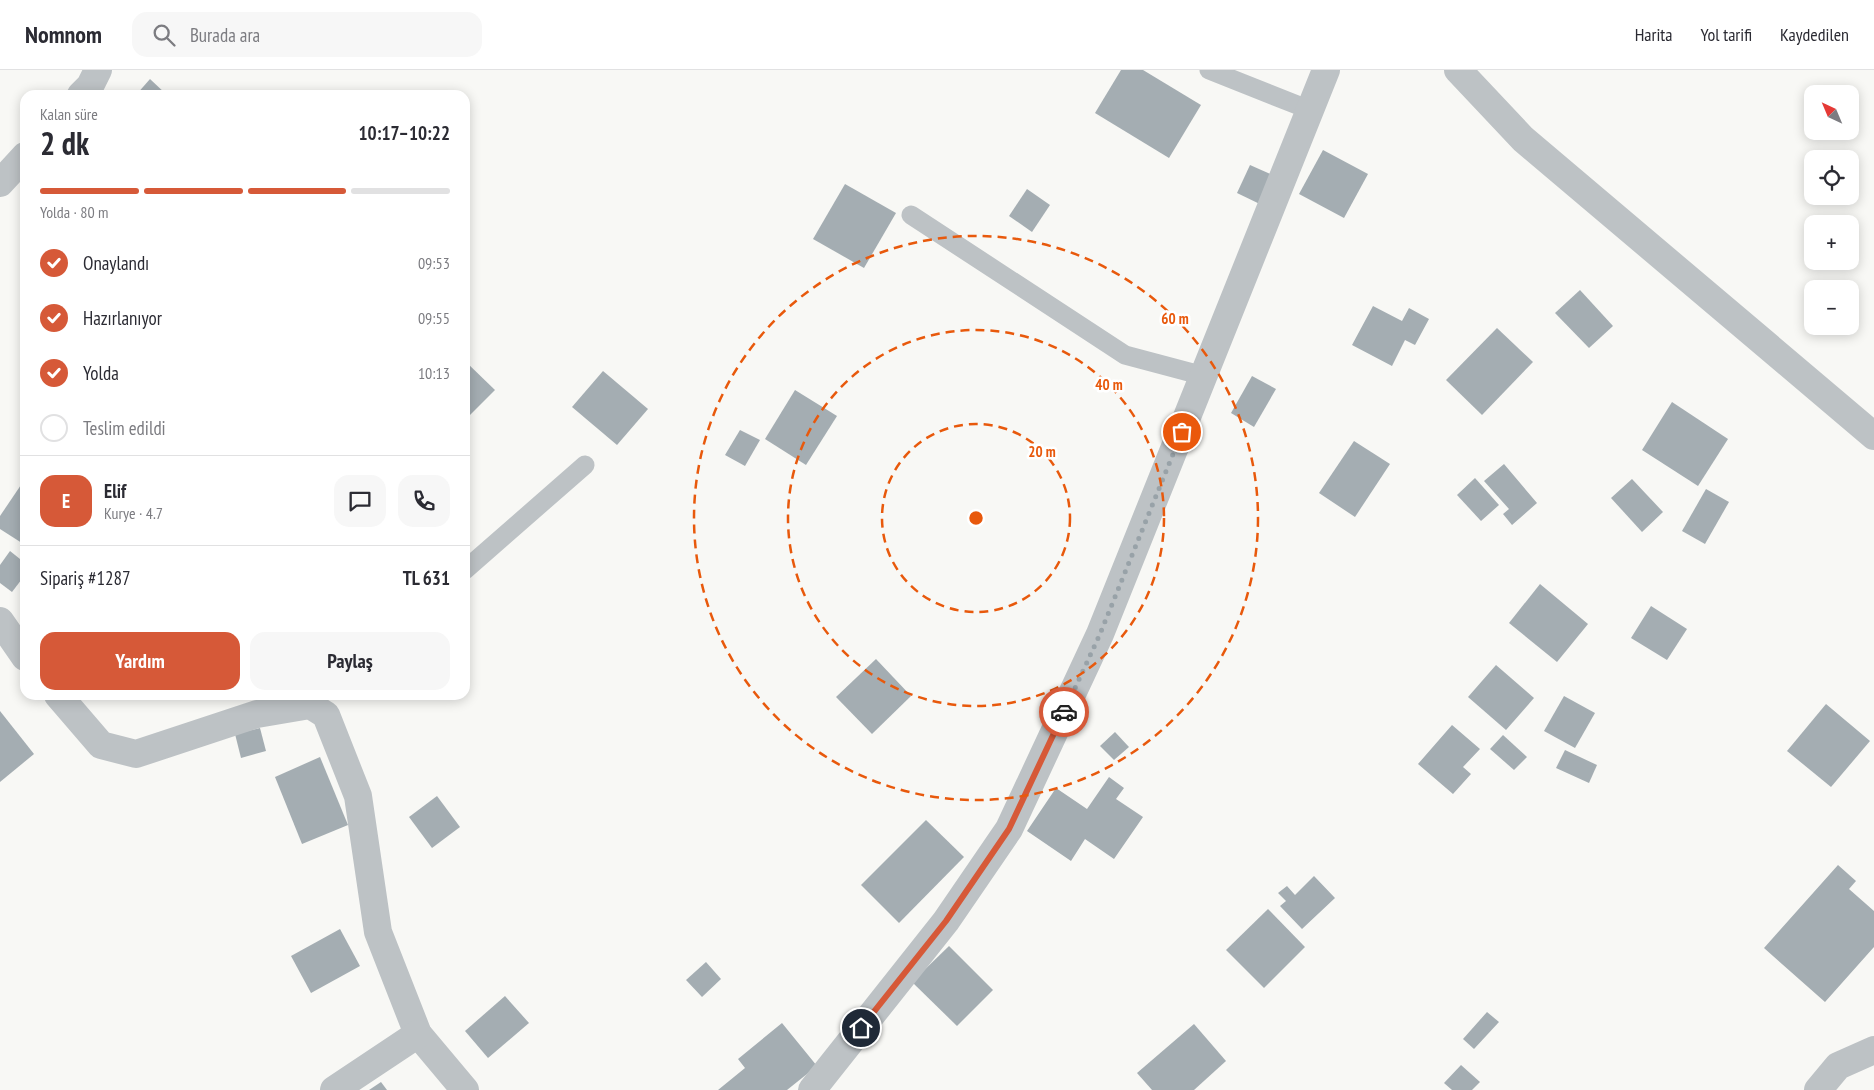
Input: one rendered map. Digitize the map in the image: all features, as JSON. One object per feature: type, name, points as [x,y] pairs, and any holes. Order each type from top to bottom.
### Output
[{"type":"street","points":[[86,90],[98,70]]},
{"type":"street","points":[[812,1090],[946,921],[1009,829],[1100,634],[1326,70]]},
{"type":"street","points":[[1458,70],[1523,139],[1874,436]]},
{"type":"street","points":[[0,183],[20,161]]},
{"type":"street","points":[[0,621],[20,650]]},
{"type":"street","points":[[62,700],[101,745],[136,754],[257,714],[309,700],[326,715],[358,796],[378,932],[418,1034],[465,1090]]},
{"type":"street","points":[[334,1090],[418,1034]]},
{"type":"street","points":[[1818,1090],[1838,1066],[1874,1050]]},
{"type":"lane","points":[[1209,70],[1310,110]]},
{"type":"lane","points":[[911,215],[1125,355],[1204,376]]},
{"type":"lane","points":[[470,566],[585,465]]},
{"type":"building","points":[[1121,70],[1143,70],[1201,105],[1169,158],[1095,113]]},
{"type":"building","points":[[150,79],[162,90],[140,90]]},
{"type":"building","points":[[1323,150],[1368,174],[1344,218],[1299,194]]},
{"type":"building","points":[[1250,165],[1279,178],[1266,207],[1237,193]]},
{"type":"building","points":[[845,184],[896,213],[864,268],[813,239]]},
{"type":"building","points":[[1027,189],[1050,205],[1032,232],[1009,216]]},
{"type":"building","points":[[1580,290],[1613,326],[1589,348],[1555,313]]},
{"type":"building","points":[[1373,306],[1402,321],[1409,308],[1429,319],[1415,345],[1405,340],[1392,366],[1352,345]]},
{"type":"building","points":[[1497,328],[1533,362],[1482,415],[1446,380]]},
{"type":"building","points":[[470,366],[495,390],[470,415]]},
{"type":"building","points":[[603,371],[648,409],[617,445],[572,407]]},
{"type":"building","points":[[1252,376],[1276,389],[1254,427],[1231,413]]},
{"type":"building","points":[[795,390],[837,416],[806,465],[765,439]]},
{"type":"building","points":[[1672,402],[1728,439],[1698,486],[1642,450]]},
{"type":"building","points":[[740,430],[760,440],[745,466],[725,455]]},
{"type":"building","points":[[1354,441],[1390,464],[1355,517],[1319,493]]},
{"type":"building","points":[[1504,464],[1537,503],[1512,525],[1503,514],[1509,509],[1484,481]]},
{"type":"building","points":[[1475,478],[1499,505],[1481,521],[1457,495]]},
{"type":"building","points":[[1632,479],[1663,512],[1642,532],[1611,498]]},
{"type":"building","points":[[20,486],[20,542],[0,529],[0,516]]},
{"type":"building","points":[[1706,489],[1729,502],[1705,544],[1682,531]]},
{"type":"building","points":[[10,551],[20,559],[20,582],[12,592],[0,583],[0,565]]},
{"type":"building","points":[[1540,584],[1588,624],[1557,662],[1509,623]]},
{"type":"building","points":[[1651,606],[1687,629],[1667,660],[1631,638]]},
{"type":"building","points":[[876,659],[911,696],[872,734],[836,697]]},
{"type":"building","points":[[1496,665],[1534,698],[1506,730],[1468,697]]},
{"type":"building","points":[[1564,696],[1595,713],[1575,748],[1544,731]]},
{"type":"building","points":[[1826,704],[1870,741],[1831,787],[1787,751]]},
{"type":"building","points":[[0,711],[34,754],[0,782]]},
{"type":"building","points":[[1452,725],[1480,749],[1463,767],[1471,774],[1453,794],[1418,764]]},
{"type":"building","points":[[260,728],[266,751],[241,758],[235,734]]},
{"type":"building","points":[[1115,732],[1129,747],[1114,760],[1100,746]]},
{"type":"building","points":[[1503,735],[1527,757],[1514,770],[1490,749]]},
{"type":"building","points":[[1565,750],[1597,765],[1589,783],[1556,768]]},
{"type":"building","points":[[320,757],[348,825],[302,844],[275,777]]},
{"type":"building","points":[[1109,777],[1124,788],[1116,799],[1143,817],[1114,859],[1085,839],[1071,861],[1027,831],[1056,788],[1087,809]]},
{"type":"building","points":[[437,796],[460,827],[432,848],[409,817]]},
{"type":"building","points":[[926,820],[964,857],[899,923],[861,885]]},
{"type":"building","points":[[1838,865],[1856,881],[1849,889],[1874,911],[1874,947],[1825,1002],[1764,948]]},
{"type":"building","points":[[1314,876],[1335,898],[1302,929],[1280,906],[1286,901],[1278,893],[1287,886],[1295,895]]},
{"type":"building","points":[[1268,909],[1305,947],[1264,988],[1226,950]]},
{"type":"building","points":[[340,929],[360,966],[311,993],[291,956]]},
{"type":"building","points":[[949,946],[993,990],[957,1026],[912,982]]},
{"type":"building","points":[[706,962],[721,979],[702,997],[686,980]]},
{"type":"building","points":[[505,996],[529,1023],[488,1058],[465,1031]]},
{"type":"building","points":[[1487,1012],[1499,1022],[1474,1049],[1463,1039]]},
{"type":"building","points":[[782,1023],[817,1066],[787,1090],[718,1090],[745,1068],[738,1059]]},
{"type":"building","points":[[1194,1024],[1226,1061],[1194,1090],[1152,1090],[1137,1073]]},
{"type":"building","points":[[1461,1065],[1480,1082],[1472,1090],[1452,1090],[1444,1083]]},
{"type":"building","points":[[381,1082],[387,1090],[369,1090]]},
{"type":"way so far","points":[[1064,712],[1100,634],[1182,432]]},
{"type":"route","points":[[861,1028],[946,921],[1009,829],[1064,712]]}]
